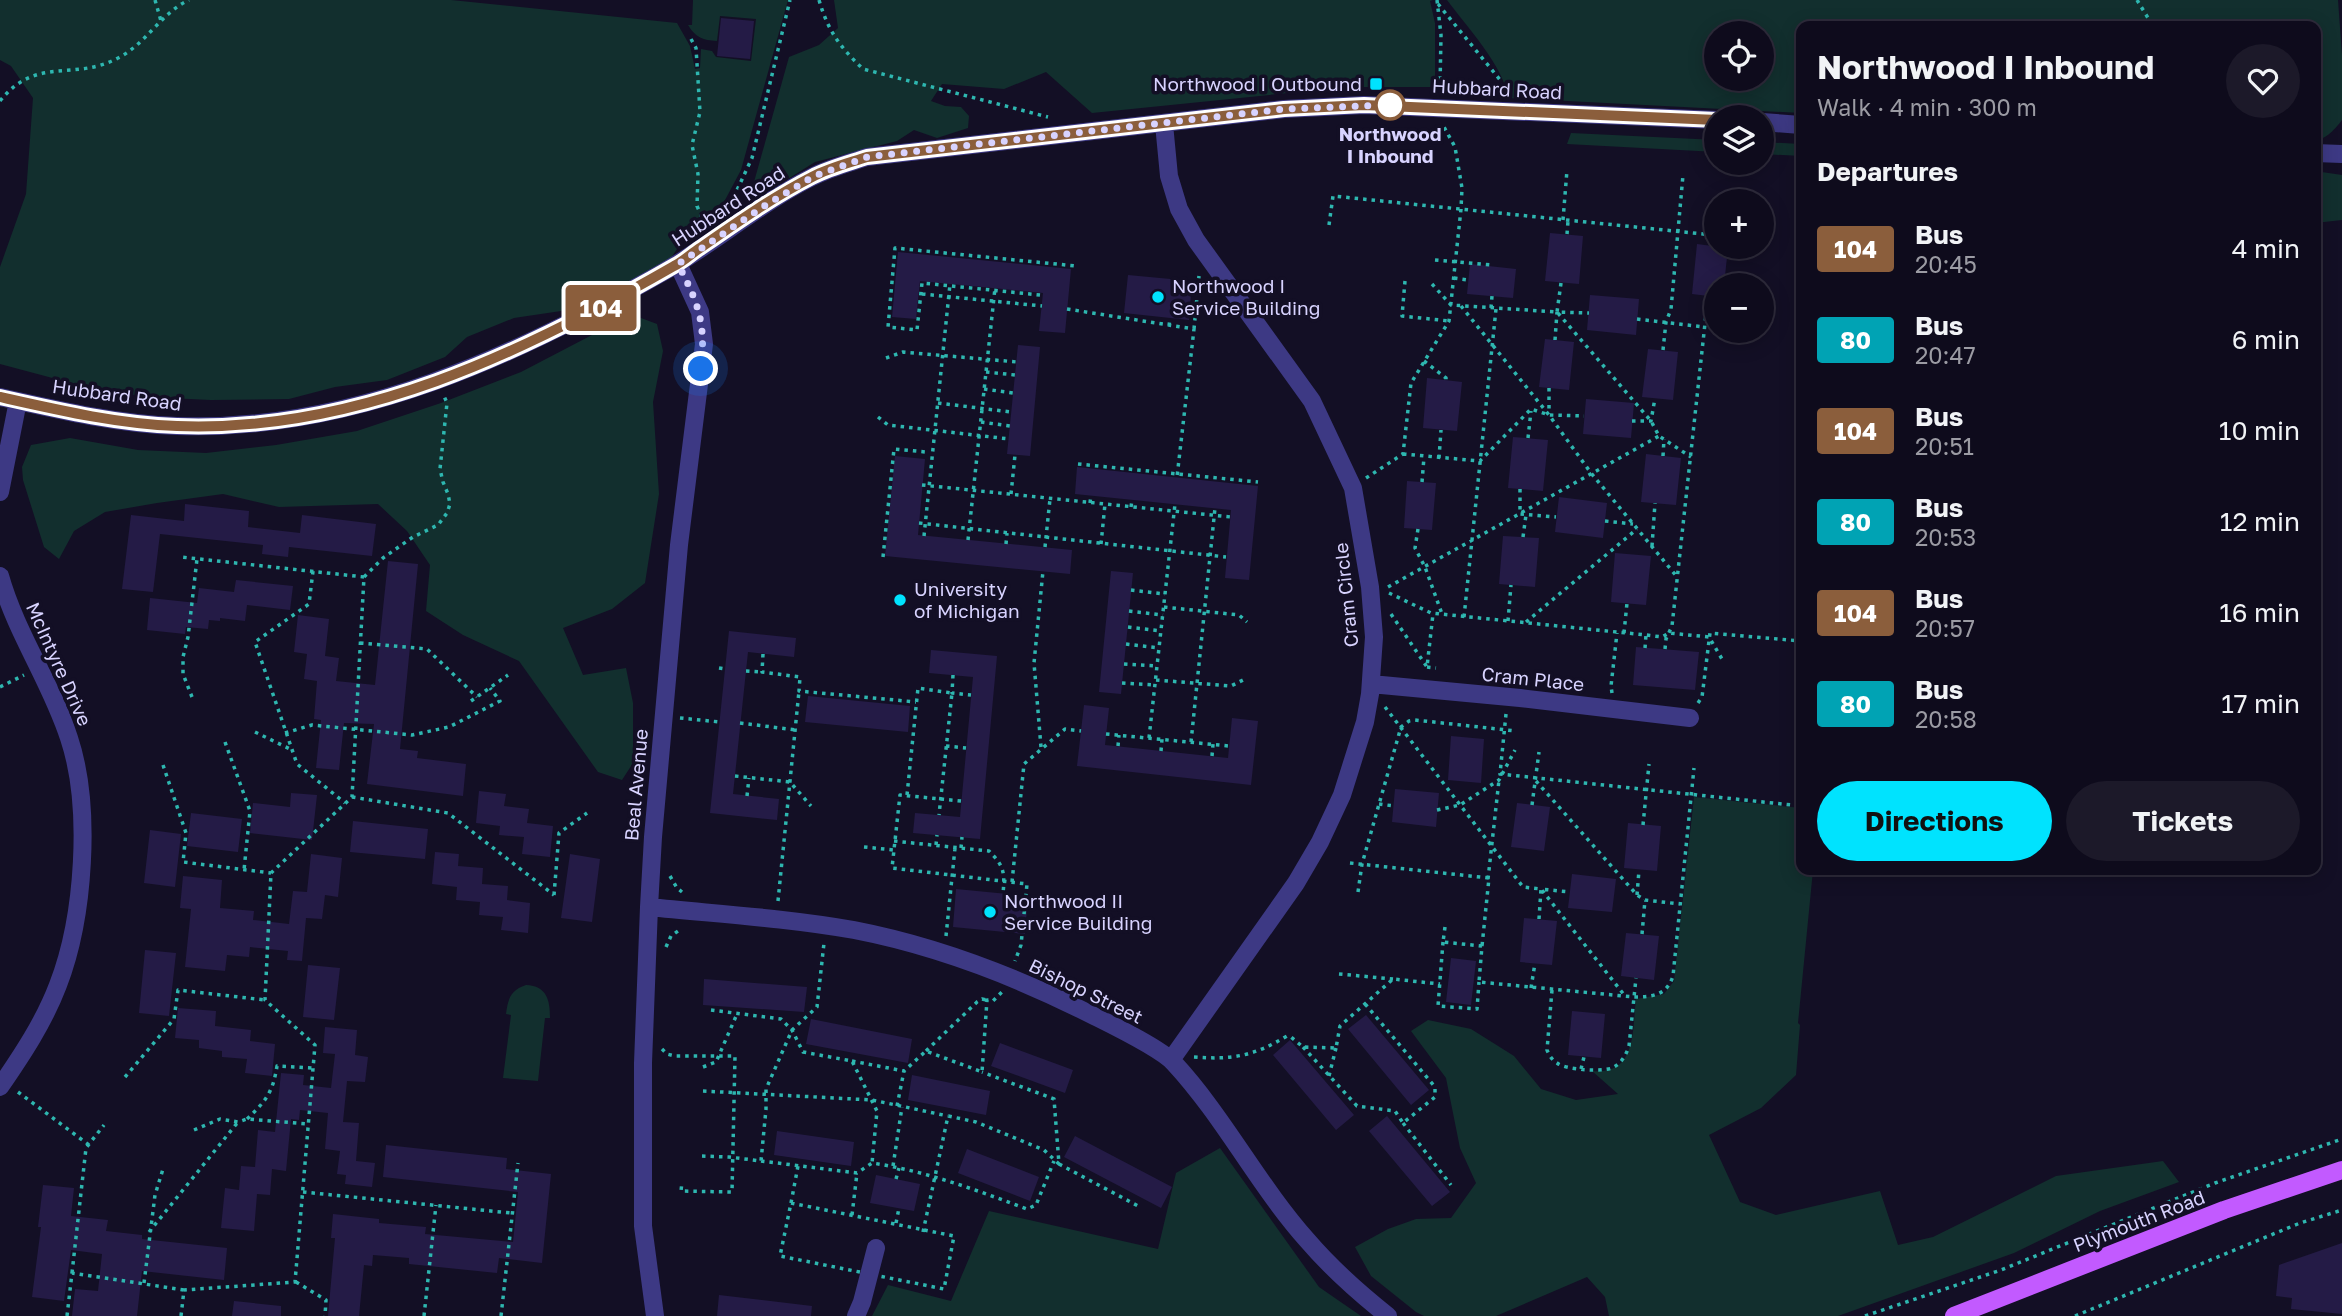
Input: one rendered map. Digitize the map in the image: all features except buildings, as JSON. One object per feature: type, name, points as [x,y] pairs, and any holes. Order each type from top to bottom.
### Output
[{"type":"main road","name":"Plymouth Road","points":[[1954,1316],[2224,1210],[2342,1170]]},
{"type":"street","name":"Hubbard Road","points":[[0,397],[120,421],[178,426],[266,424],[346,410],[417,388],[592,313],[678,264],[814,176],[867,157],[1284,109],[1364,105],[1704,119]]},
{"type":"street","points":[[1774,123],[1796,125]]},
{"type":"street","name":"Cram Circle","points":[[1164,124],[1169,176],[1179,209],[1196,240],[1312,401],[1353,488],[1373,616],[1371,689],[1366,722],[1353,764],[1320,842],[1296,883],[1171,1060]]},
{"type":"street","points":[[2321,153],[2342,154]]},
{"type":"street","name":"Beal Avenue","points":[[655,1316],[642,1215],[643,1063],[649,907],[679,545],[704,344],[700,312],[678,264]]},
{"type":"street","points":[[0,492],[18,401]]},
{"type":"street","name":"McIntyre Drive","points":[[0,576],[15,617],[40,667],[70,740],[80,795],[83,832],[76,911],[59,984],[8,1089]]},
{"type":"street","name":"Cram Place","points":[[1371,689],[1689,712]]},
{"type":"street","name":"Bishop Street","points":[[649,907],[801,922],[901,942],[969,962],[1034,986],[1117,1028],[1171,1060],[1201,1095],[1306,1239],[1331,1267],[1388,1316]]},
{"type":"street","points":[[856,1316],[876,1248]]},
{"type":"path","points":[[155,0],[161,21]]},
{"type":"path","points":[[0,102],[10,89],[26,78],[42,72],[92,68],[121,57],[176,6],[189,0]]},
{"type":"path","points":[[729,206],[752,158],[790,0]]},
{"type":"path","points":[[819,0],[825,21],[841,48],[863,69],[1051,117]]},
{"type":"path","points":[[2137,0],[2151,21]]},
{"type":"path","points":[[1437,1],[1441,34],[1440,87],[1445,92]]},
{"type":"path","points":[[1437,1],[1501,81],[1504,98]]},
{"type":"path","points":[[691,39],[696,48],[700,112],[692,145],[698,174],[697,206],[708,229]]},
{"type":"path","points":[[1404,454],[1411,383],[1449,321],[1451,305],[1461,209],[1455,147],[1443,121]]},
{"type":"path","points":[[1563,220],[1567,170]]},
{"type":"path","points":[[1663,350],[1666,322],[1671,309],[1683,175]]},
{"type":"path","points":[[1329,225],[1333,196],[1704,234]]},
{"type":"path","points":[[1567,234],[1569,221]]},
{"type":"path","points":[[1040,295],[922,283],[917,330],[888,327],[895,248],[953,256],[1076,266]]},
{"type":"path","points":[[1435,260],[1491,265]]},
{"type":"path","points":[[1177,476],[1199,275]]},
{"type":"path","points":[[1454,278],[1468,280]]},
{"type":"path","points":[[1405,281],[1402,316],[1449,321]]},
{"type":"path","points":[[1555,340],[1561,283]]},
{"type":"path","points":[[1433,284],[1451,305],[1589,313]]},
{"type":"path","points":[[924,536],[950,285]]},
{"type":"path","points":[[968,540],[995,289]]},
{"type":"path","points":[[920,293],[1041,306]]},
{"type":"path","points":[[1464,617],[1493,346],[1492,296]]},
{"type":"path","points":[[1461,306],[1549,415],[1591,473],[1678,578]]},
{"type":"path","points":[[1067,309],[1194,329]]},
{"type":"path","points":[[1558,312],[1651,421],[1659,436],[1690,457]]},
{"type":"path","points":[[1169,326],[1170,318]]},
{"type":"path","points":[[1637,319],[1704,327],[1672,626],[1664,638]]},
{"type":"path","points":[[886,358],[903,352],[1017,362]]},
{"type":"path","points":[[1424,361],[1446,380]]},
{"type":"path","points":[[986,372],[1015,375]]},
{"type":"path","points":[[1549,388],[1549,415]]},
{"type":"path","points":[[984,389],[1013,393]]},
{"type":"path","points":[[265,1000],[271,873],[352,797],[364,577],[383,558],[413,537],[438,525],[450,504],[440,469],[447,403],[442,391]]},
{"type":"path","points":[[1651,421],[1655,398]]},
{"type":"path","points":[[938,403],[1011,412]]},
{"type":"path","points":[[1353,488],[1404,454],[1480,461],[1531,409]]},
{"type":"path","points":[[1531,409],[1549,415],[1584,416]]},
{"type":"path","points":[[1528,438],[1531,409]]},
{"type":"path","points":[[878,417],[888,425],[1009,439]]},
{"type":"path","points":[[1632,421],[1651,421]]},
{"type":"path","points":[[981,422],[1010,426]]},
{"type":"path","points":[[1439,458],[1441,430]]},
{"type":"path","points":[[1659,436],[1388,590],[1433,613],[1664,638]]},
{"type":"path","points":[[1662,456],[1664,439]]},
{"type":"path","points":[[883,557],[894,449],[926,452]]},
{"type":"path","points":[[1011,494],[1015,455]]},
{"type":"path","points":[[1422,482],[1424,457]]},
{"type":"path","points":[[1078,464],[1135,472],[1258,482]]},
{"type":"path","points":[[922,485],[1231,517]]},
{"type":"path","points":[[1520,489],[1520,514]]},
{"type":"path","points":[[1090,503],[1091,495]]},
{"type":"path","points":[[1045,547],[1050,499]]},
{"type":"path","points":[[1131,507],[1132,500]]},
{"type":"path","points":[[1652,547],[1655,503]]},
{"type":"path","points":[[1101,544],[1105,504]]},
{"type":"path","points":[[1149,738],[1175,504]]},
{"type":"path","points":[[1191,742],[1215,508]]},
{"type":"path","points":[[1520,514],[1556,517]]},
{"type":"path","points":[[1523,537],[1526,515]]},
{"type":"path","points":[[1605,522],[1633,524]]},
{"type":"path","points":[[919,523],[1226,557]]},
{"type":"path","points":[[1525,623],[1637,528]]},
{"type":"path","points":[[1418,529],[1415,548],[1442,614]]},
{"type":"path","points":[[1006,544],[1007,533]]},
{"type":"path","points":[[181,558],[364,577]]},
{"type":"path","points":[[192,698],[183,674],[183,657],[188,637],[197,559]]},
{"type":"path","points":[[313,571],[309,604],[255,642],[297,764],[345,803]]},
{"type":"path","points":[[1041,747],[1034,663],[1043,571]]},
{"type":"path","points":[[1508,621],[1511,585]]},
{"type":"path","points":[[1131,590],[1165,594]]},
{"type":"path","points":[[1624,634],[1627,603]]},
{"type":"path","points":[[1164,607],[1239,615],[1247,622]]},
{"type":"path","points":[[1129,611],[1163,615]]},
{"type":"path","points":[[1427,667],[1433,613]]},
{"type":"path","points":[[1391,614],[1427,667],[1436,668]]},
{"type":"path","points":[[1672,626],[1676,634]]},
{"type":"path","points":[[1128,627],[1161,631]]},
{"type":"path","points":[[1689,712],[1702,697],[1709,637],[1713,632],[1796,640]]},
{"type":"path","points":[[1614,696],[1611,686],[1617,633]]},
{"type":"path","points":[[1669,633],[1709,637]]},
{"type":"path","points":[[1645,648],[1646,635]]},
{"type":"path","points":[[1709,637],[1722,659]]},
{"type":"path","points":[[1664,638],[1665,649]]},
{"type":"path","points":[[360,643],[427,649],[477,697]]},
{"type":"path","points":[[1126,644],[1159,648]]},
{"type":"path","points":[[762,672],[763,654]]},
{"type":"path","points":[[1124,664],[1157,666]]},
{"type":"path","points":[[719,668],[725,669]]},
{"type":"path","points":[[746,671],[800,677],[777,906]]},
{"type":"path","points":[[471,701],[508,675]]},
{"type":"path","points":[[939,816],[953,675]]},
{"type":"path","points":[[1156,680],[1231,686],[1245,679]]},
{"type":"path","points":[[0,687],[14,680]]},
{"type":"path","points":[[1122,683],[1156,685]]},
{"type":"path","points":[[285,733],[312,725],[412,736],[449,727],[500,701],[489,688]]},
{"type":"path","points":[[906,795],[918,688],[971,695]]},
{"type":"path","points":[[1371,689],[1523,887],[1570,892]]},
{"type":"path","points":[[799,691],[916,702]]},
{"type":"path","points":[[1445,926],[1438,1006],[1477,1009],[1487,879],[1507,714]]},
{"type":"path","points":[[680,718],[720,722]]},
{"type":"path","points":[[1357,892],[1362,864],[1401,727],[1415,720],[1517,731]]},
{"type":"path","points":[[740,723],[796,730]]},
{"type":"path","points":[[1012,882],[1024,764],[1065,729],[1081,732]]},
{"type":"path","points":[[255,732],[290,749]]},
{"type":"path","points":[[1107,734],[1229,746]]},
{"type":"path","points":[[1118,746],[1119,735]]},
{"type":"path","points":[[1161,751],[1163,739]]},
{"type":"path","points":[[225,742],[250,811],[244,870]]},
{"type":"path","points":[[1212,756],[1213,744]]},
{"type":"path","points":[[946,746],[966,748]]},
{"type":"path","points":[[1500,774],[1515,750]]},
{"type":"path","points":[[1532,805],[1539,752]]},
{"type":"path","points":[[1643,825],[1649,764]]},
{"type":"path","points":[[163,765],[186,833],[183,862],[271,873]]},
{"type":"path","points":[[1479,982],[1626,997],[1655,996],[1664,992],[1670,985],[1694,768]]},
{"type":"path","points":[[1500,774],[1796,805]]},
{"type":"path","points":[[734,776],[790,782],[811,806]]},
{"type":"path","points":[[747,796],[749,778]]},
{"type":"path","points":[[1536,779],[1637,895],[1644,900],[1680,904]]},
{"type":"path","points":[[1437,810],[1460,805],[1499,780]]},
{"type":"path","points":[[961,801],[900,794],[892,868],[1027,884],[1021,945],[1014,964]]},
{"type":"path","points":[[352,797],[448,813],[554,895],[559,833],[587,813]]},
{"type":"path","points":[[1379,804],[1394,806]]},
{"type":"path","points":[[936,845],[937,835]]},
{"type":"path","points":[[961,848],[962,837]]},
{"type":"path","points":[[894,841],[989,851],[1002,864],[1003,894]]},
{"type":"path","points":[[864,847],[894,850]]},
{"type":"path","points":[[934,935],[946,938],[955,848]]},
{"type":"path","points":[[1350,863],[1487,879]]},
{"type":"path","points":[[1637,895],[1639,870]]},
{"type":"path","points":[[669,874],[677,888],[684,893]]},
{"type":"path","points":[[1539,919],[1541,889]]},
{"type":"path","points":[[1541,889],[1626,997]]},
{"type":"path","points":[[1642,934],[1644,900]]},
{"type":"path","points":[[666,947],[671,936],[687,926]]},
{"type":"path","points":[[761,1161],[766,1089],[792,1030],[817,1007],[824,940]]},
{"type":"path","points":[[1443,943],[1482,946]]},
{"type":"path","points":[[1531,988],[1535,964]]},
{"type":"path","points":[[1339,974],[1440,984]]},
{"type":"path","points":[[1552,990],[1547,1049],[1557,1064],[1581,1069],[1611,1069],[1626,1055],[1629,1046],[1636,978]]},
{"type":"path","points":[[1329,1076],[1340,1027],[1393,979]]},
{"type":"path","points":[[893,1166],[904,1071],[977,1002],[999,998],[1006,984]]},
{"type":"path","points":[[125,1077],[174,1019],[178,990],[265,1000],[315,1045],[295,1282]]},
{"type":"path","points":[[982,1072],[987,1000]]},
{"type":"path","points":[[1366,1005],[1435,1087],[1435,1097],[1404,1123]]},
{"type":"path","points":[[711,1010],[781,1019],[792,1030],[803,1052],[904,1071]]},
{"type":"path","points":[[704,1067],[716,1062],[737,1014]]},
{"type":"path","points":[[1192,1057],[1236,1058],[1267,1049],[1287,1036],[1291,1037],[1357,1106],[1395,1111],[1451,1185]]},
{"type":"path","points":[[661,1040],[662,1049],[675,1056],[735,1056],[732,1192],[681,1191],[681,1182]]},
{"type":"path","points":[[1303,1047],[1336,1048]]},
{"type":"path","points":[[702,1156],[733,1157],[858,1172],[872,1163],[893,1166],[935,1175],[1027,1209],[1036,1205],[1057,1162],[1054,1099],[926,1051]]},
{"type":"path","points":[[1581,1069],[1584,1056]]},
{"type":"path","points":[[852,1061],[877,1111],[872,1163]]},
{"type":"path","points":[[149,1232],[238,1122],[247,1118],[268,1098],[275,1082],[277,1066],[313,1068]]},
{"type":"path","points":[[8,1089],[89,1145]]},
{"type":"path","points":[[703,1091],[872,1100],[975,1122],[1044,1150],[1057,1162],[1140,1207]]},
{"type":"path","points":[[923,1232],[947,1116]]},
{"type":"path","points":[[247,1118],[308,1124]]},
{"type":"path","points":[[194,1130],[220,1119],[238,1122]]},
{"type":"path","points":[[67,1316],[83,1175],[89,1145],[104,1125]]},
{"type":"path","points":[[1865,1316],[2001,1270],[2215,1183],[2342,1139]]},
{"type":"path","points":[[500,1316],[518,1163]]},
{"type":"path","points":[[791,1203],[798,1166]]},
{"type":"path","points":[[896,1179],[899,1168]]},
{"type":"path","points":[[144,1283],[155,1195],[163,1169]]},
{"type":"path","points":[[852,1215],[858,1172]]},
{"type":"path","points":[[303,1192],[511,1213]]},
{"type":"path","points":[[424,1316],[436,1205]]},
{"type":"path","points":[[895,1224],[899,1208]]},
{"type":"path","points":[[2075,1316],[2300,1223],[2342,1210]]},
{"type":"path","points":[[72,1273],[184,1290],[295,1282],[326,1300],[325,1316]]},
{"type":"path","points":[[181,1316],[184,1290]]},
{"type":"green space","points":[[0,0],[451,0],[677,23],[690,46],[695,69],[700,68],[701,49],[712,51],[716,57],[751,61],[756,19],[720,16],[717,41],[704,39],[697,36],[688,25],[692,25],[693,0],[788,0],[741,170],[716,217],[681,243],[671,258],[646,274],[561,311],[514,318],[467,337],[445,357],[387,380],[335,387],[289,399],[211,400],[148,397],[90,388],[0,364],[0,267],[26,194],[33,98],[11,66],[0,60]]},
{"type":"green space","points":[[834,0],[1433,0],[1430,1],[1435,23],[1435,87],[1347,87],[1092,113],[1046,72],[1004,89],[942,84],[931,101],[945,106],[961,107],[969,116],[968,128],[937,138],[914,130],[897,141],[815,162],[775,187],[754,182],[789,57],[819,45],[838,28]]},
{"type":"green space","points":[[1447,0],[2338,0],[2342,55],[2342,120],[2334,130],[2321,138],[2321,21],[1796,21],[1796,113],[1774,112],[1774,105],[1704,105],[1704,108],[1508,98],[1492,60]]},
{"type":"green space","points":[[1571,133],[1704,139],[1704,151],[1567,144]]},
{"type":"green space","points":[[1774,143],[1796,144],[1796,156],[1774,155]]},
{"type":"green space","points":[[2321,172],[2342,175],[2342,220],[2321,222]]},
{"type":"green space","points":[[641,318],[657,324],[663,351],[653,402],[659,494],[645,583],[612,609],[563,628],[583,675],[626,668],[633,703],[633,763],[622,780],[598,772],[519,661],[463,635],[426,611],[430,565],[407,531],[378,504],[279,507],[223,494],[105,512],[74,531],[59,559],[44,547],[23,480],[22,467],[31,445],[70,438],[138,450],[206,453],[276,445],[357,431],[521,372],[615,323]]},
{"type":"green space","points":[[1694,797],[1796,807],[1796,875],[1813,875],[1798,1023],[1796,1075],[1761,1108],[1709,1135],[1740,1202],[1776,1215],[1880,1191],[1898,1245],[1933,1237],[2056,1176],[2163,1161],[2179,1182],[2100,1211],[2014,1253],[1838,1316],[1609,1316],[1605,1297],[1587,1277],[1496,1316],[1424,1316],[1371,1276],[1355,1247],[1388,1229],[1416,1219],[1451,1218],[1476,1183],[1460,1148],[1446,1078],[1411,1031],[1428,1020],[1471,1029],[1514,1056],[1541,1089],[1576,1100],[1618,1094],[1592,1071],[1607,1070],[1617,1066],[1625,1058],[1632,1037],[1636,999],[1664,994],[1674,981]]},
{"type":"green space","points":[[526,985],[543,991],[549,1005],[550,1018],[545,1018],[538,1081],[503,1078],[511,1015],[506,1014],[508,1003],[514,992]]},
{"type":"green space","points":[[1220,1148],[1319,1287],[1361,1316],[872,1316],[888,1285],[951,1301],[989,1211],[1158,1249],[1176,1173]]},
{"type":"bus line","name":"104","points":[[0,397],[151,425],[266,424],[346,410],[417,388],[592,313],[678,264],[814,176],[867,157],[1284,109],[1364,105],[1704,119]]},
{"type":"place","name":"Northwood I Outbound","points":[[1376,84]]},
{"type":"place","name":"Northwood I Inbound","points":[[1390,105]]},
{"type":"place","name":"Northwood I Service Building","points":[[1158,297]]},
{"type":"place","name":"University of Michigan","points":[[900,600]]},
{"type":"place","name":"Northwood II Service Building","points":[[990,912]]},
{"type":"route","points":[[701,369],[704,328],[691,289],[678,264],[814,176],[867,157],[1284,109],[1390,105]]}]
